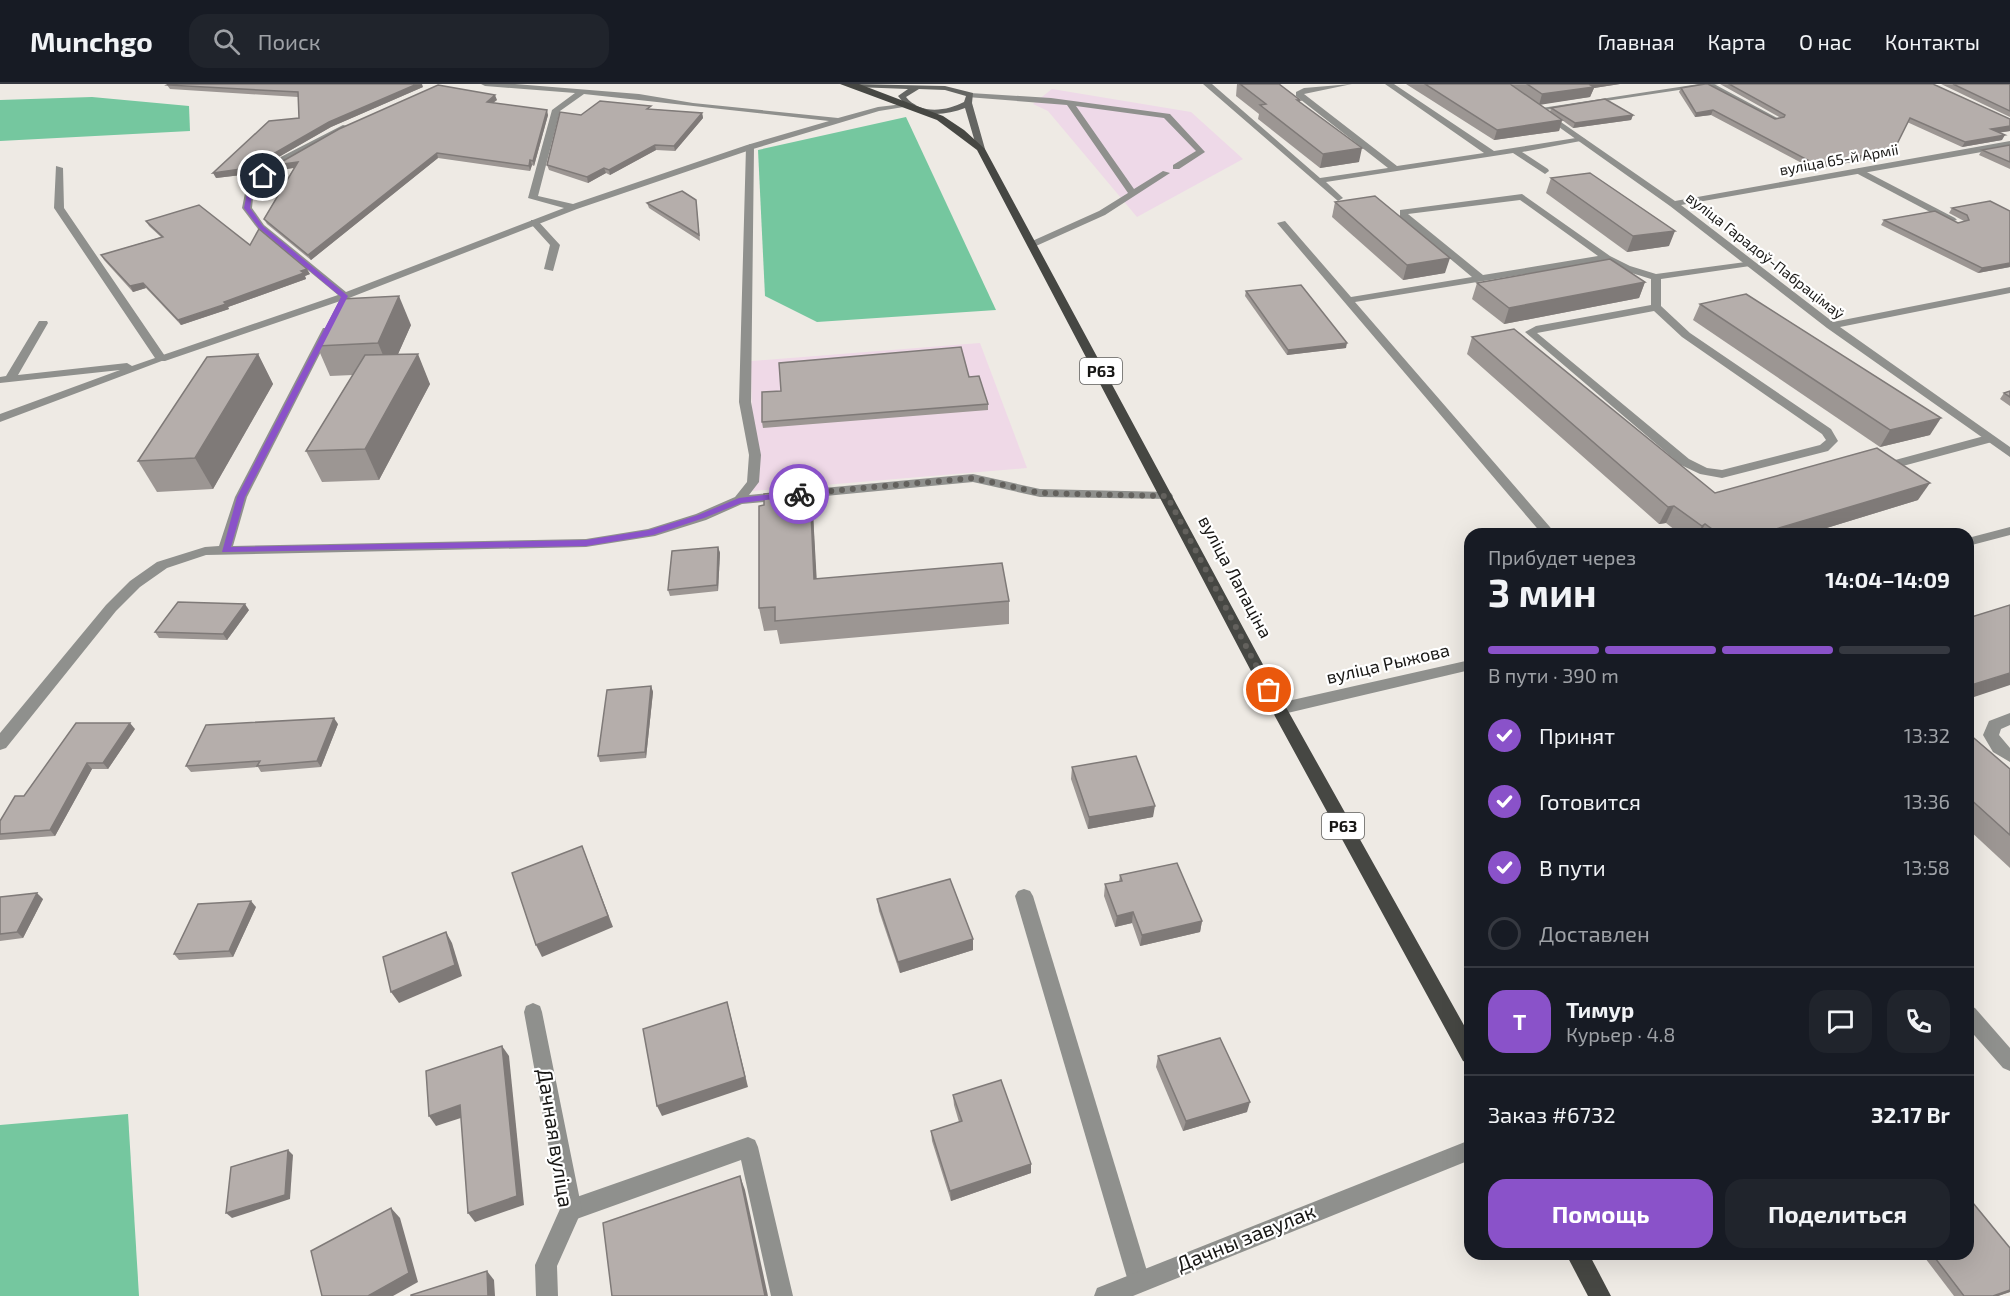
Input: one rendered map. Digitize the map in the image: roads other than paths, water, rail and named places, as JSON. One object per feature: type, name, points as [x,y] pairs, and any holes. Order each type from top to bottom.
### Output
[{"type":"main road","name":"вуліца Лапаціна","points":[[844,84],[958,86],[969,99],[981,149],[1279,709],[1464,1045]]},
{"type":"main road","name":"вуліца Лапаціна","points":[[855,85],[926,111],[957,108],[969,99]]},
{"type":"main road","points":[[912,105],[903,100],[902,96],[908,91],[926,85]]},
{"type":"main road","name":"вуліца Лапаціна","points":[[912,105],[947,122],[981,149]]},
{"type":"main road","points":[[1580,1260],[1600,1296]]},
{"type":"street","points":[[485,84],[639,96],[693,105],[844,120]]},
{"type":"street","points":[[1207,84],[1338,198]]},
{"type":"street","points":[[1348,84],[1304,90],[1299,94],[1395,169]]},
{"type":"street","points":[[1389,84],[1492,154]]},
{"type":"street","points":[[1539,109],[1715,84]]},
{"type":"street","points":[[1710,85],[1777,120]]},
{"type":"street","points":[[574,207],[533,198],[556,110],[582,92]]},
{"type":"street","points":[[969,99],[991,95],[1167,116],[1201,152],[1176,167]]},
{"type":"street","points":[[1070,103],[1133,194]]},
{"type":"street","name":"вуліца Гарадоў-Пабрацімаў","points":[[1529,103],[1673,204],[1831,326],[2010,453]]},
{"type":"street","points":[[0,418],[345,296],[574,207],[750,147],[878,109],[912,105]]},
{"type":"street","points":[[345,296],[261,227],[247,208],[250,188],[276,163],[311,143],[354,124]]},
{"type":"street","points":[[1318,181],[1582,140]]},
{"type":"street","name":"вуліца 65-й Арміі","points":[[1673,204],[2010,144]]},
{"type":"street","points":[[739,500],[753,482],[755,456],[745,402],[750,147]]},
{"type":"street","points":[[1515,151],[1545,171]]},
{"type":"street","points":[[59,168],[59,208],[156,361]]},
{"type":"street","points":[[1859,171],[1959,224]]},
{"type":"street","points":[[1033,244],[1102,213],[1166,173]]},
{"type":"street","points":[[1480,278],[1403,212],[1522,197],[1607,258],[1626,268],[1656,278],[1750,263]]},
{"type":"street","points":[[534,222],[555,245],[549,268]]},
{"type":"street","points":[[1282,223],[1544,528]]},
{"type":"street","points":[[1349,300],[1607,258]]},
{"type":"street","points":[[1656,278],[1656,307],[1686,335],[1827,432],[1832,441],[1824,448],[1722,474],[1704,471],[1686,462],[1530,332],[1536,328],[1656,307]]},
{"type":"street","points":[[1831,326],[2010,290]]},
{"type":"street","points":[[225,550],[241,497],[345,296]]},
{"type":"street","points":[[5,379],[43,323]]},
{"type":"street","points":[[5,379],[156,361]]},
{"type":"street","points":[[1888,466],[1988,439]]},
{"type":"street","points":[[0,744],[111,608],[135,584],[162,565],[205,551],[586,543],[650,533],[701,517],[739,500],[973,478],[1040,493],[1167,496]]},
{"type":"street","points":[[1974,540],[2010,531]]},
{"type":"street","name":"вуліца Рыжова","points":[[1279,709],[1464,666]]},
{"type":"street","points":[[2010,720],[1994,725],[1991,735],[2000,748],[2010,756]]},
{"type":"street","points":[[1024,896],[1139,1281]]},
{"type":"street","name":"Дачная вуліца","points":[[533,1012],[571,1210],[546,1265],[547,1296]]},
{"type":"street","points":[[1974,1021],[2010,1062]]},
{"type":"street","points":[[571,1210],[748,1147],[782,1296]]},
{"type":"street","name":"Дачны завулак","points":[[1105,1296],[1464,1152]]}]
